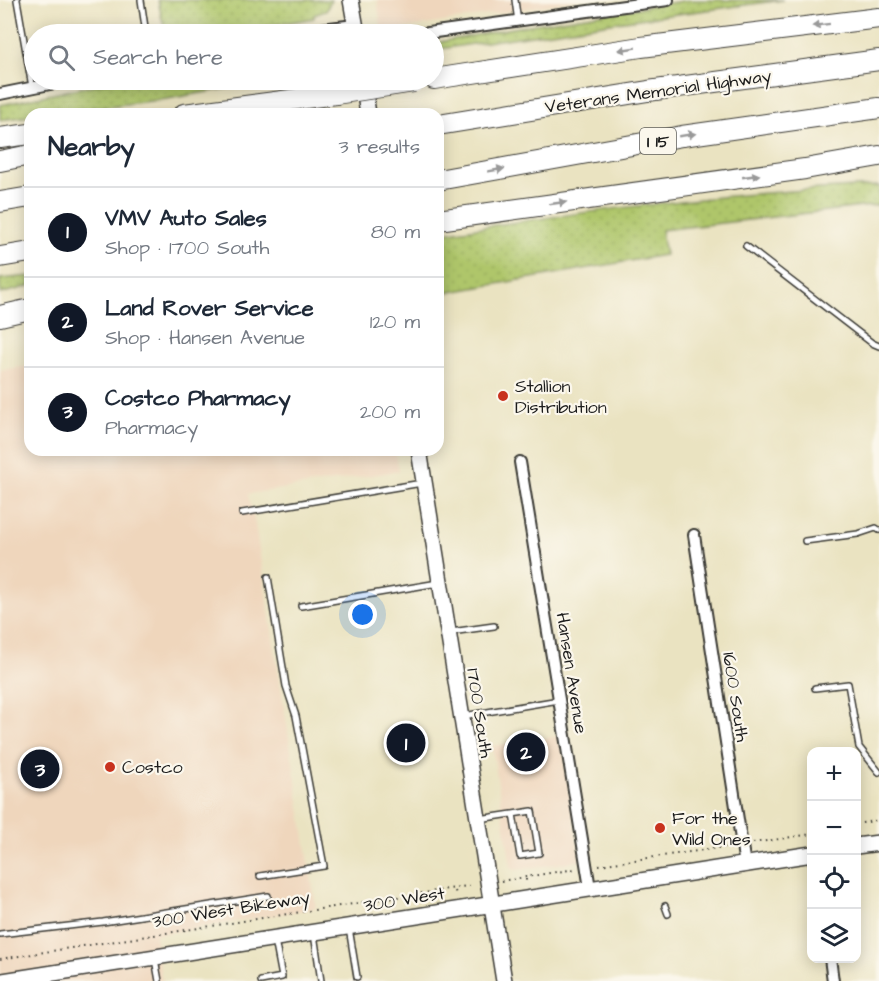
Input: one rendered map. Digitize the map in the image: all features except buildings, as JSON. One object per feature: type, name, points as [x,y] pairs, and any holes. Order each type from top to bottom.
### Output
[{"type":"highway","points":[[444,77],[641,47],[879,18]]},
{"type":"highway","name":"Veterans Memorial Highway","points":[[444,124],[648,91],[879,60]]},
{"type":"highway","points":[[230,108],[362,90]]},
{"type":"highway","points":[[265,108],[336,94]]},
{"type":"highway","name":"I 15","points":[[444,179],[682,136],[879,108]]},
{"type":"highway","points":[[0,138],[24,135]]},
{"type":"highway","points":[[0,161],[24,156]]},
{"type":"highway","points":[[444,219],[805,169],[879,156]]},
{"type":"highway","points":[[805,169],[879,164]]},
{"type":"highway","points":[[0,202],[24,198]]},
{"type":"highway","points":[[0,257],[24,253]]},
{"type":"highway","points":[[0,316],[24,310]]},
{"type":"main road","points":[[351,0],[355,24]]},
{"type":"main road","points":[[365,90],[368,108]]},
{"type":"main road","name":"1700 South","points":[[420,456],[504,981]]},
{"type":"main road","points":[[861,845],[879,843]]},
{"type":"main road","name":"300 West","points":[[3,981],[807,855]]},
{"type":"street","points":[[444,31],[669,0]]},
{"type":"street","points":[[0,94],[24,89]]},
{"type":"street","name":"Hansen Avenue","points":[[520,462],[590,888]]},
{"type":"street","name":"1600 South","points":[[694,535],[745,864]]},
{"type":"street","points":[[831,963],[833,981]]},
{"type":"lane","points":[[17,0],[24,41]]},
{"type":"lane","points":[[141,0],[145,24]]},
{"type":"lane","points":[[515,0],[518,22]]},
{"type":"lane","points":[[746,246],[872,343],[879,346]]},
{"type":"lane","points":[[242,513],[423,483]]},
{"type":"lane","points":[[806,541],[858,534],[876,528],[879,530]]},
{"type":"lane","points":[[260,876],[324,866],[296,716],[286,686],[268,577]]},
{"type":"lane","points":[[301,606],[439,583]]},
{"type":"lane","points":[[448,633],[494,626]]},
{"type":"lane","points":[[815,688],[848,684],[860,747],[879,772]]},
{"type":"lane","points":[[461,716],[559,700]]},
{"type":"lane","points":[[478,820],[513,814],[532,811],[539,853],[520,856],[513,814]]},
{"type":"lane","points":[[0,934],[103,922],[268,896]]},
{"type":"lane","points":[[665,906],[668,914]]},
{"type":"lane","points":[[349,927],[357,977]]},
{"type":"lane","points":[[314,933],[321,981]]},
{"type":"lane","points":[[261,981],[282,977],[275,939]]},
{"type":"lane","points":[[154,957],[159,981]]},
{"type":"path","points":[[861,823],[879,820]]},
{"type":"path","points":[[751,843],[807,835]]},
{"type":"path","points":[[597,865],[730,846]]},
{"type":"path","points":[[511,879],[575,869]]},
{"type":"path","name":"300 West Bikeway","points":[[0,959],[466,886]]},
{"type":"shaded area","points":[[377,0],[578,0],[431,24],[381,24]]},
{"type":"shaded area","points":[[24,367],[24,456],[396,456],[399,471],[248,494],[255,524],[316,908],[155,935],[162,981],[0,981],[0,370]]},
{"type":"shaded area","points":[[561,736],[580,861],[515,870],[511,866],[492,746]]},
{"type":"green space","points":[[158,0],[331,0],[326,11],[314,15],[314,18],[280,24],[164,24]]},
{"type":"green space","points":[[689,0],[783,0],[444,48],[444,41],[529,25]]},
{"type":"green space","points":[[70,90],[218,90],[94,108],[24,108],[24,117],[0,120],[0,105]]},
{"type":"green space","points":[[879,186],[879,205],[661,230],[665,255],[444,293],[444,233],[658,204]]},
{"type":"green space","points":[[24,277],[24,288],[0,294],[0,279]]},
{"type":"place","name":"Stallion Distribution","points":[[503,396]]},
{"type":"place","name":"VMV Auto Sales","points":[[406,743]]},
{"type":"place","name":"Land Rover Service","points":[[526,752]]},
{"type":"place","name":"Costco","points":[[110,767]]},
{"type":"place","name":"Costco Pharmacy","points":[[40,769]]},
{"type":"place","name":"For the Wild Ones","points":[[660,828]]}]
